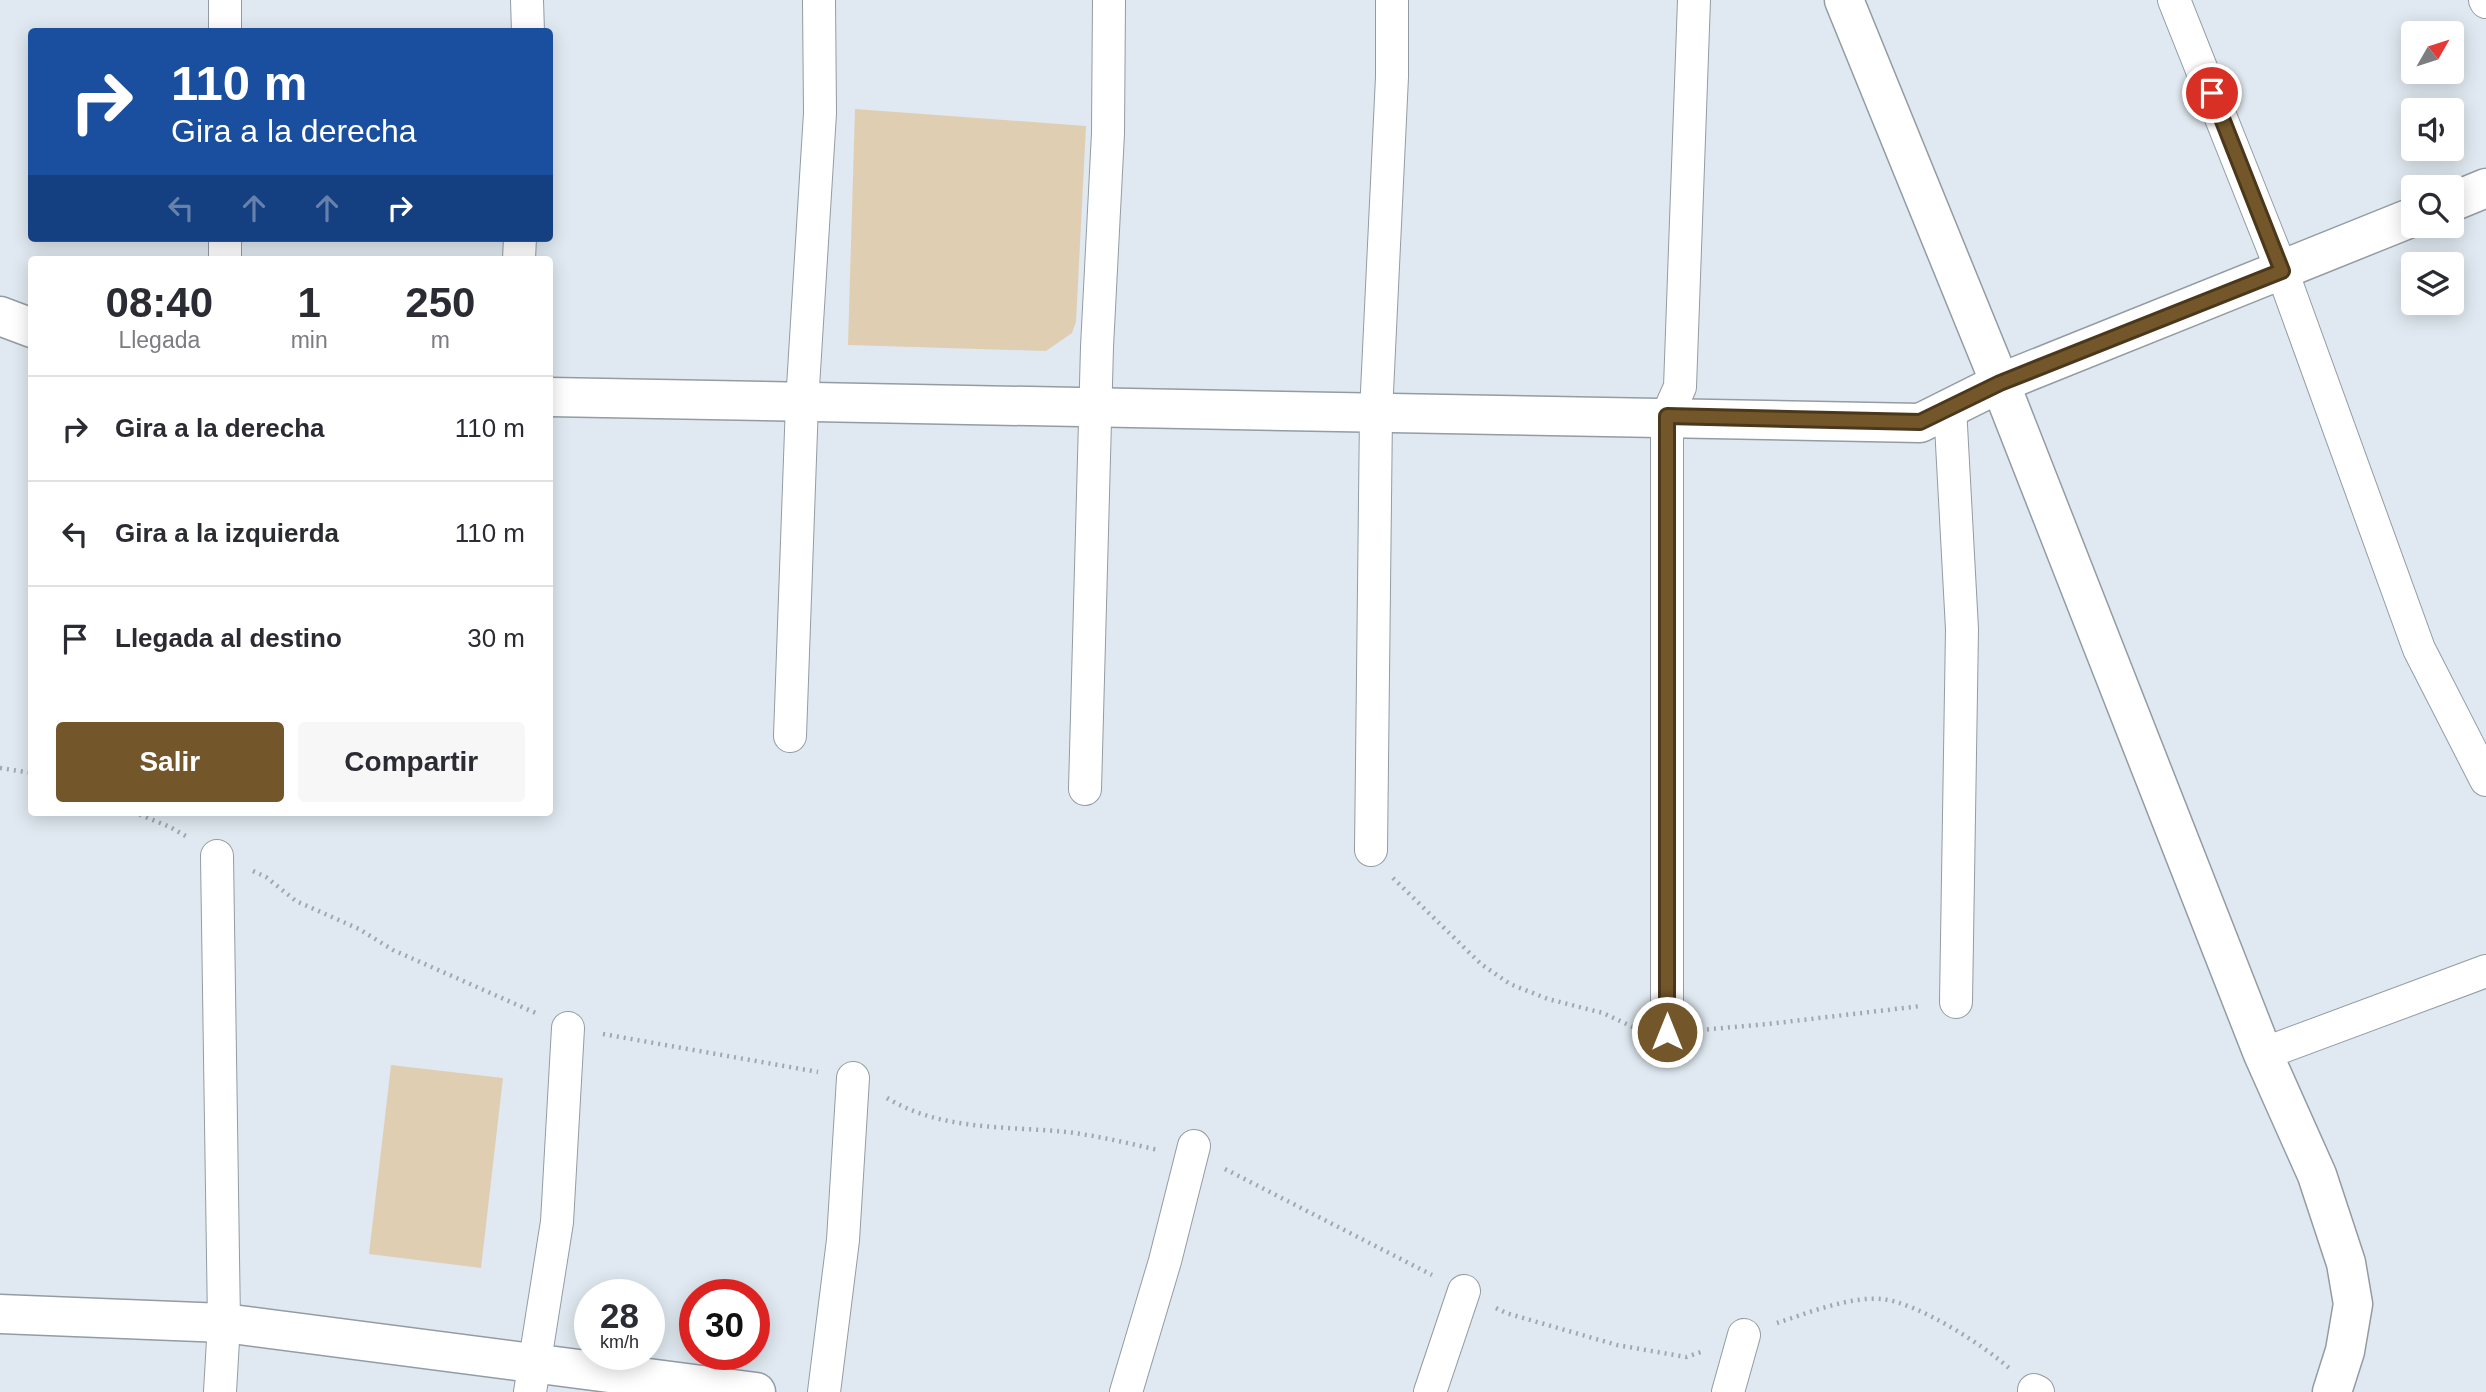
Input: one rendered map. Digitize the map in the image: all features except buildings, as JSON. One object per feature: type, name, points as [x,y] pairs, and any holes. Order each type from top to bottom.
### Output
[{"type":"street","points":[[225,28],[226,0]]},
{"type":"street","points":[[527,0],[528,28]]},
{"type":"street","points":[[790,736],[802,403],[820,113],[818,0]]},
{"type":"street","points":[[1085,789],[1096,408],[1108,133],[1108,0]]},
{"type":"street","points":[[1371,850],[1376,412],[1392,77],[1392,0]]},
{"type":"street","points":[[1667,1032],[1667,416],[1680,387],[1694,0]]},
{"type":"street","points":[[1844,0],[2000,383],[2263,1054],[2317,1174],[2346,1263],[2353,1304],[2345,1351],[2332,1392]]},
{"type":"street","points":[[2174,0],[2282,271],[2419,649],[2486,780]]},
{"type":"street","points":[[2464,197],[2486,188]]},
{"type":"street","points":[[553,397],[1920,422],[2000,383],[2401,223]]},
{"type":"street","points":[[0,316],[28,326]]},
{"type":"street","points":[[1950,407],[1962,629],[1956,1002]]},
{"type":"street","points":[[217,856],[224,1323],[219,1392]]},
{"type":"street","points":[[2263,1054],[2486,971]]},
{"type":"street","points":[[532,1377],[556,1222],[568,1028]]},
{"type":"street","points":[[824,1392],[843,1240],[853,1078]]},
{"type":"street","points":[[1126,1392],[1165,1261],[1194,1146]]},
{"type":"street","points":[[1430,1392],[1464,1291]]},
{"type":"street","points":[[0,1314],[224,1323],[532,1377],[756,1392]]},
{"type":"street","points":[[1728,1392],[1744,1335]]},
{"type":"path","points":[[0,768],[28,772]]},
{"type":"path","points":[[143,816],[170,827],[217,856],[265,877],[296,901],[359,929],[393,950],[568,1028],[853,1078],[903,1108],[968,1125],[1079,1134],[1159,1151],[1194,1146],[1220,1167],[1506,1313],[1617,1345],[1686,1357],[1835,1304],[1882,1299],[1917,1310],[1989,1350],[2035,1391]]},
{"type":"shaded area","points":[[855,109],[1086,126],[1076,322],[1072,333],[1046,351],[848,345]]},
{"type":"shaded area","points":[[391,1065],[503,1078],[481,1268],[369,1254]]},
{"type":"route","points":[[1667,1032],[1667,416],[1920,422],[2000,383],[2282,271],[2212,93]]}]
